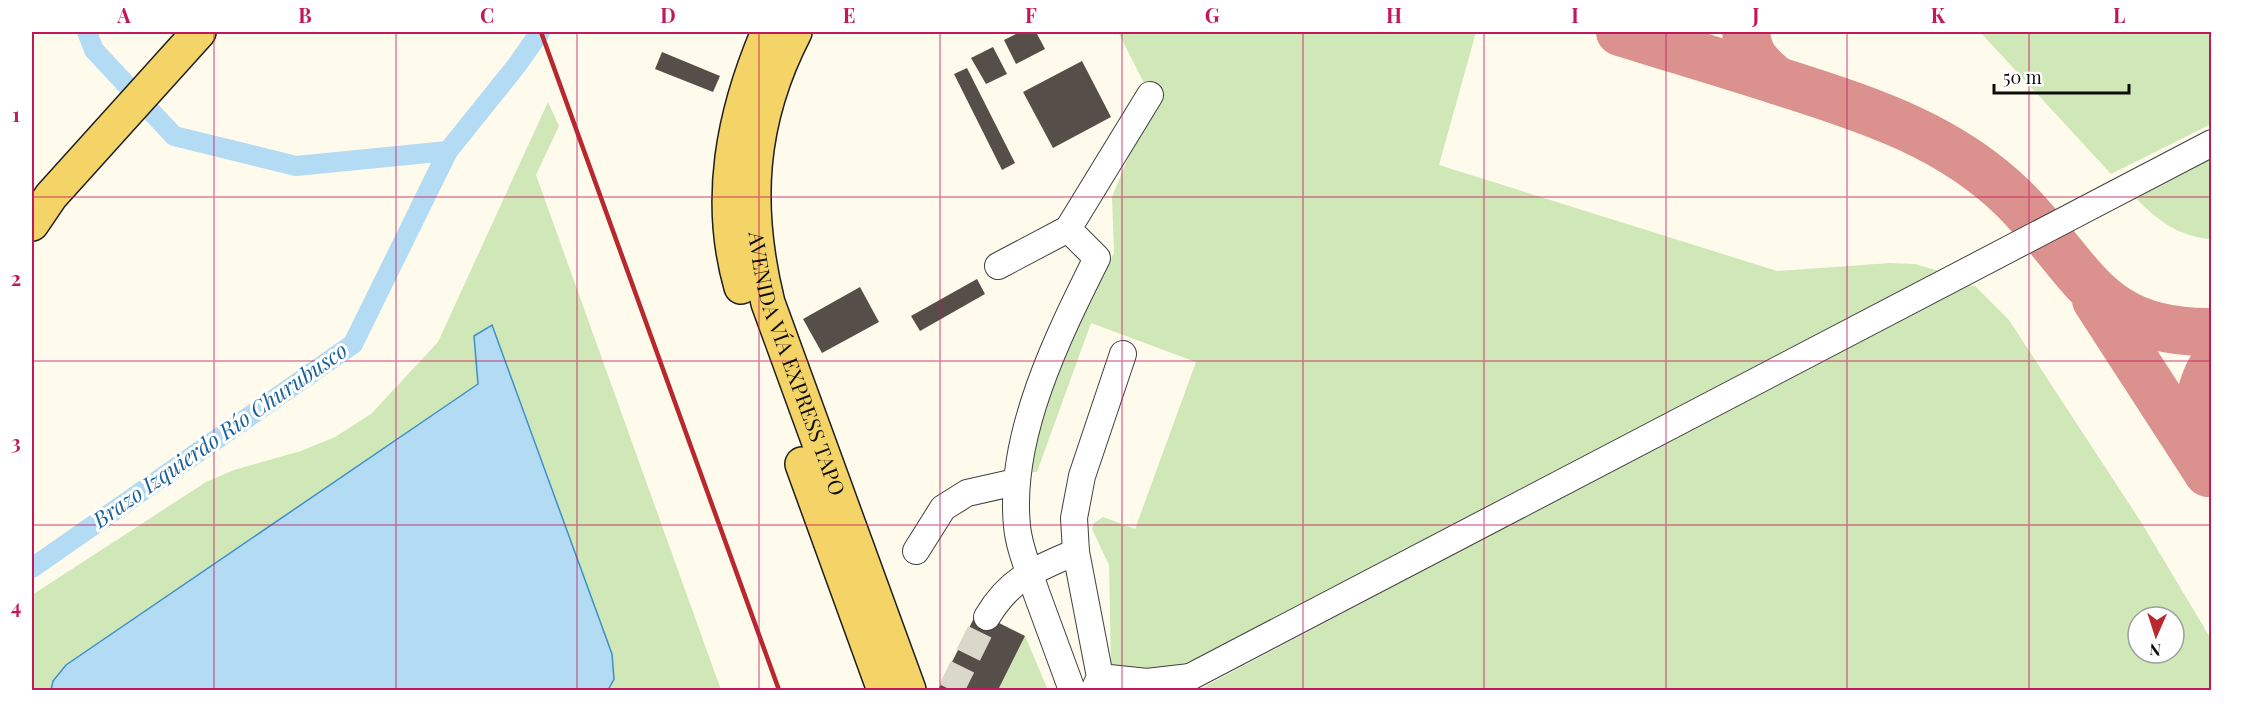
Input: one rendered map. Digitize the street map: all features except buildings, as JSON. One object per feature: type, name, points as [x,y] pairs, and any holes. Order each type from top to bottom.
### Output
[{"type":"main road","points":[[32,224],[51,196],[199,32]]},
{"type":"main road","name":"AVENIDA VÍA EXPRESS TAPO","points":[[768,32],[754,65],[739,113],[728,190],[730,232],[739,279],[752,324],[884,690]]},
{"type":"main road","name":"AVENIDA VÍA EXPRESS TAPO","points":[[795,32],[772,85],[758,146],[752,216],[758,262],[768,303],[909,690]]},
{"type":"lane","points":[[998,266],[1068,229],[1150,95]]},
{"type":"lane","points":[[1123,354],[1082,476],[1074,518],[1076,552],[1097,684],[1147,682],[1180,684],[2211,143]]},
{"type":"lane","points":[[1068,229],[1097,258],[1072,308],[1034,402],[1016,482],[1017,528],[1029,573],[1072,690]]},
{"type":"lane","points":[[916,551],[943,507],[967,493],[1016,482]]},
{"type":"lane","points":[[987,617],[999,596],[1029,573],[1076,552]]},
{"type":"green space","points":[[1118,32],[1476,32],[1439,165],[1777,271],[1890,263],[1915,264],[1939,271],[1199,657],[1156,670],[1111,666],[1109,565],[1092,529],[1094,523],[1103,517],[1135,529],[1196,362],[1091,323],[1037,472],[1031,472],[1040,430],[1062,357],[1114,253],[1112,197],[1152,99]]},
{"type":"green space","points":[[1980,32],[2211,32],[2211,124],[2111,174]]},
{"type":"green space","points":[[548,102],[559,126],[536,175],[721,690],[608,690],[614,679],[612,654],[492,325],[474,336],[478,384],[66,665],[53,681],[51,690],[32,690],[32,595],[206,482],[234,470],[301,451],[335,437],[371,414],[438,342]]},
{"type":"green space","points":[[2211,152],[2211,239],[2187,234],[2166,224],[2131,193]]},
{"type":"green space","points":[[1964,284],[1975,286],[2009,320],[2141,522],[2211,639],[2211,690],[1198,690]]},
{"type":"green space","points":[[1025,636],[1048,690],[998,690]]},
{"type":"water","points":[[492,325],[612,654],[614,679],[608,690],[51,690],[53,681],[66,665],[478,384],[474,336]]},
{"type":"waterway","points":[[87,32],[94,50],[174,136],[296,166],[448,151]]},
{"type":"waterway","name":"Brazo Izquierdo Río Churubusco","points":[[32,568],[353,344],[448,151],[517,65],[540,32]]},
{"type":"taxiway","points":[[1620,32],[1854,106],[1939,143],[1965,159],[2014,199],[2077,272],[2117,309],[2142,322],[2173,330],[2212,332]]},
{"type":"taxiway","points":[[1746,32],[1749,48],[1755,59],[1776,80]]},
{"type":"taxiway","points":[[2096,300],[2208,473]]},
{"type":"taxiway","points":[[2205,465],[2199,441],[2198,415],[2202,390],[2212,367]]},
{"type":"tunnel","points":[[951,690],[987,617]]},
{"type":"railway","points":[[541,32],[779,690]]}]
